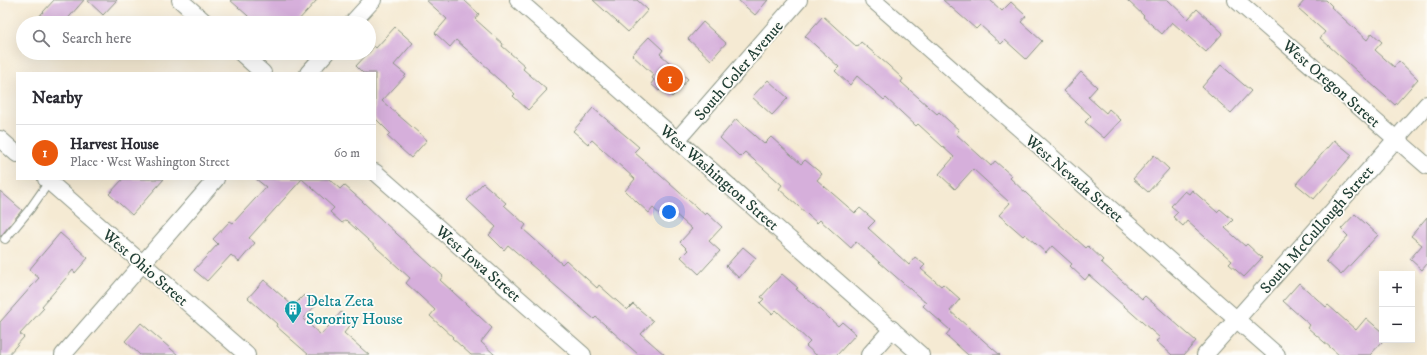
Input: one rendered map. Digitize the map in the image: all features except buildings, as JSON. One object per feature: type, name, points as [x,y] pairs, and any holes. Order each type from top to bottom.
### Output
[{"type":"street","points":[[180,0],[198,16]]},
{"type":"street","points":[[358,16],[373,0]]},
{"type":"street","name":"West Washington Street","points":[[518,0],[921,355]]},
{"type":"street","name":"South Coler Avenue","points":[[677,140],[799,0]]},
{"type":"street","name":"West Nevada Street","points":[[873,0],[1277,355]]},
{"type":"street","name":"West Oregon Street","points":[[1236,0],[1427,166]]},
{"type":"street","points":[[248,60],[262,72]]},
{"type":"street","points":[[309,72],[320,60]]},
{"type":"street","name":"South McCullough Street","points":[[1205,355],[1427,104]]},
{"type":"street","points":[[0,139],[16,153]]},
{"type":"street","name":"West Iowa Street","points":[[376,173],[583,355]]},
{"type":"street","points":[[63,355],[215,180]]},
{"type":"street","name":"West Ohio Street","points":[[48,181],[247,355]]},
{"type":"street","points":[[869,355],[892,330]]},
{"type":"lane","points":[[5,239],[30,209],[48,181]]},
{"type":"place","name":"Harvest House","points":[[670,79]]},
{"type":"place","name":"Delta Zeta Sorority House","points":[[293,324]]}]
